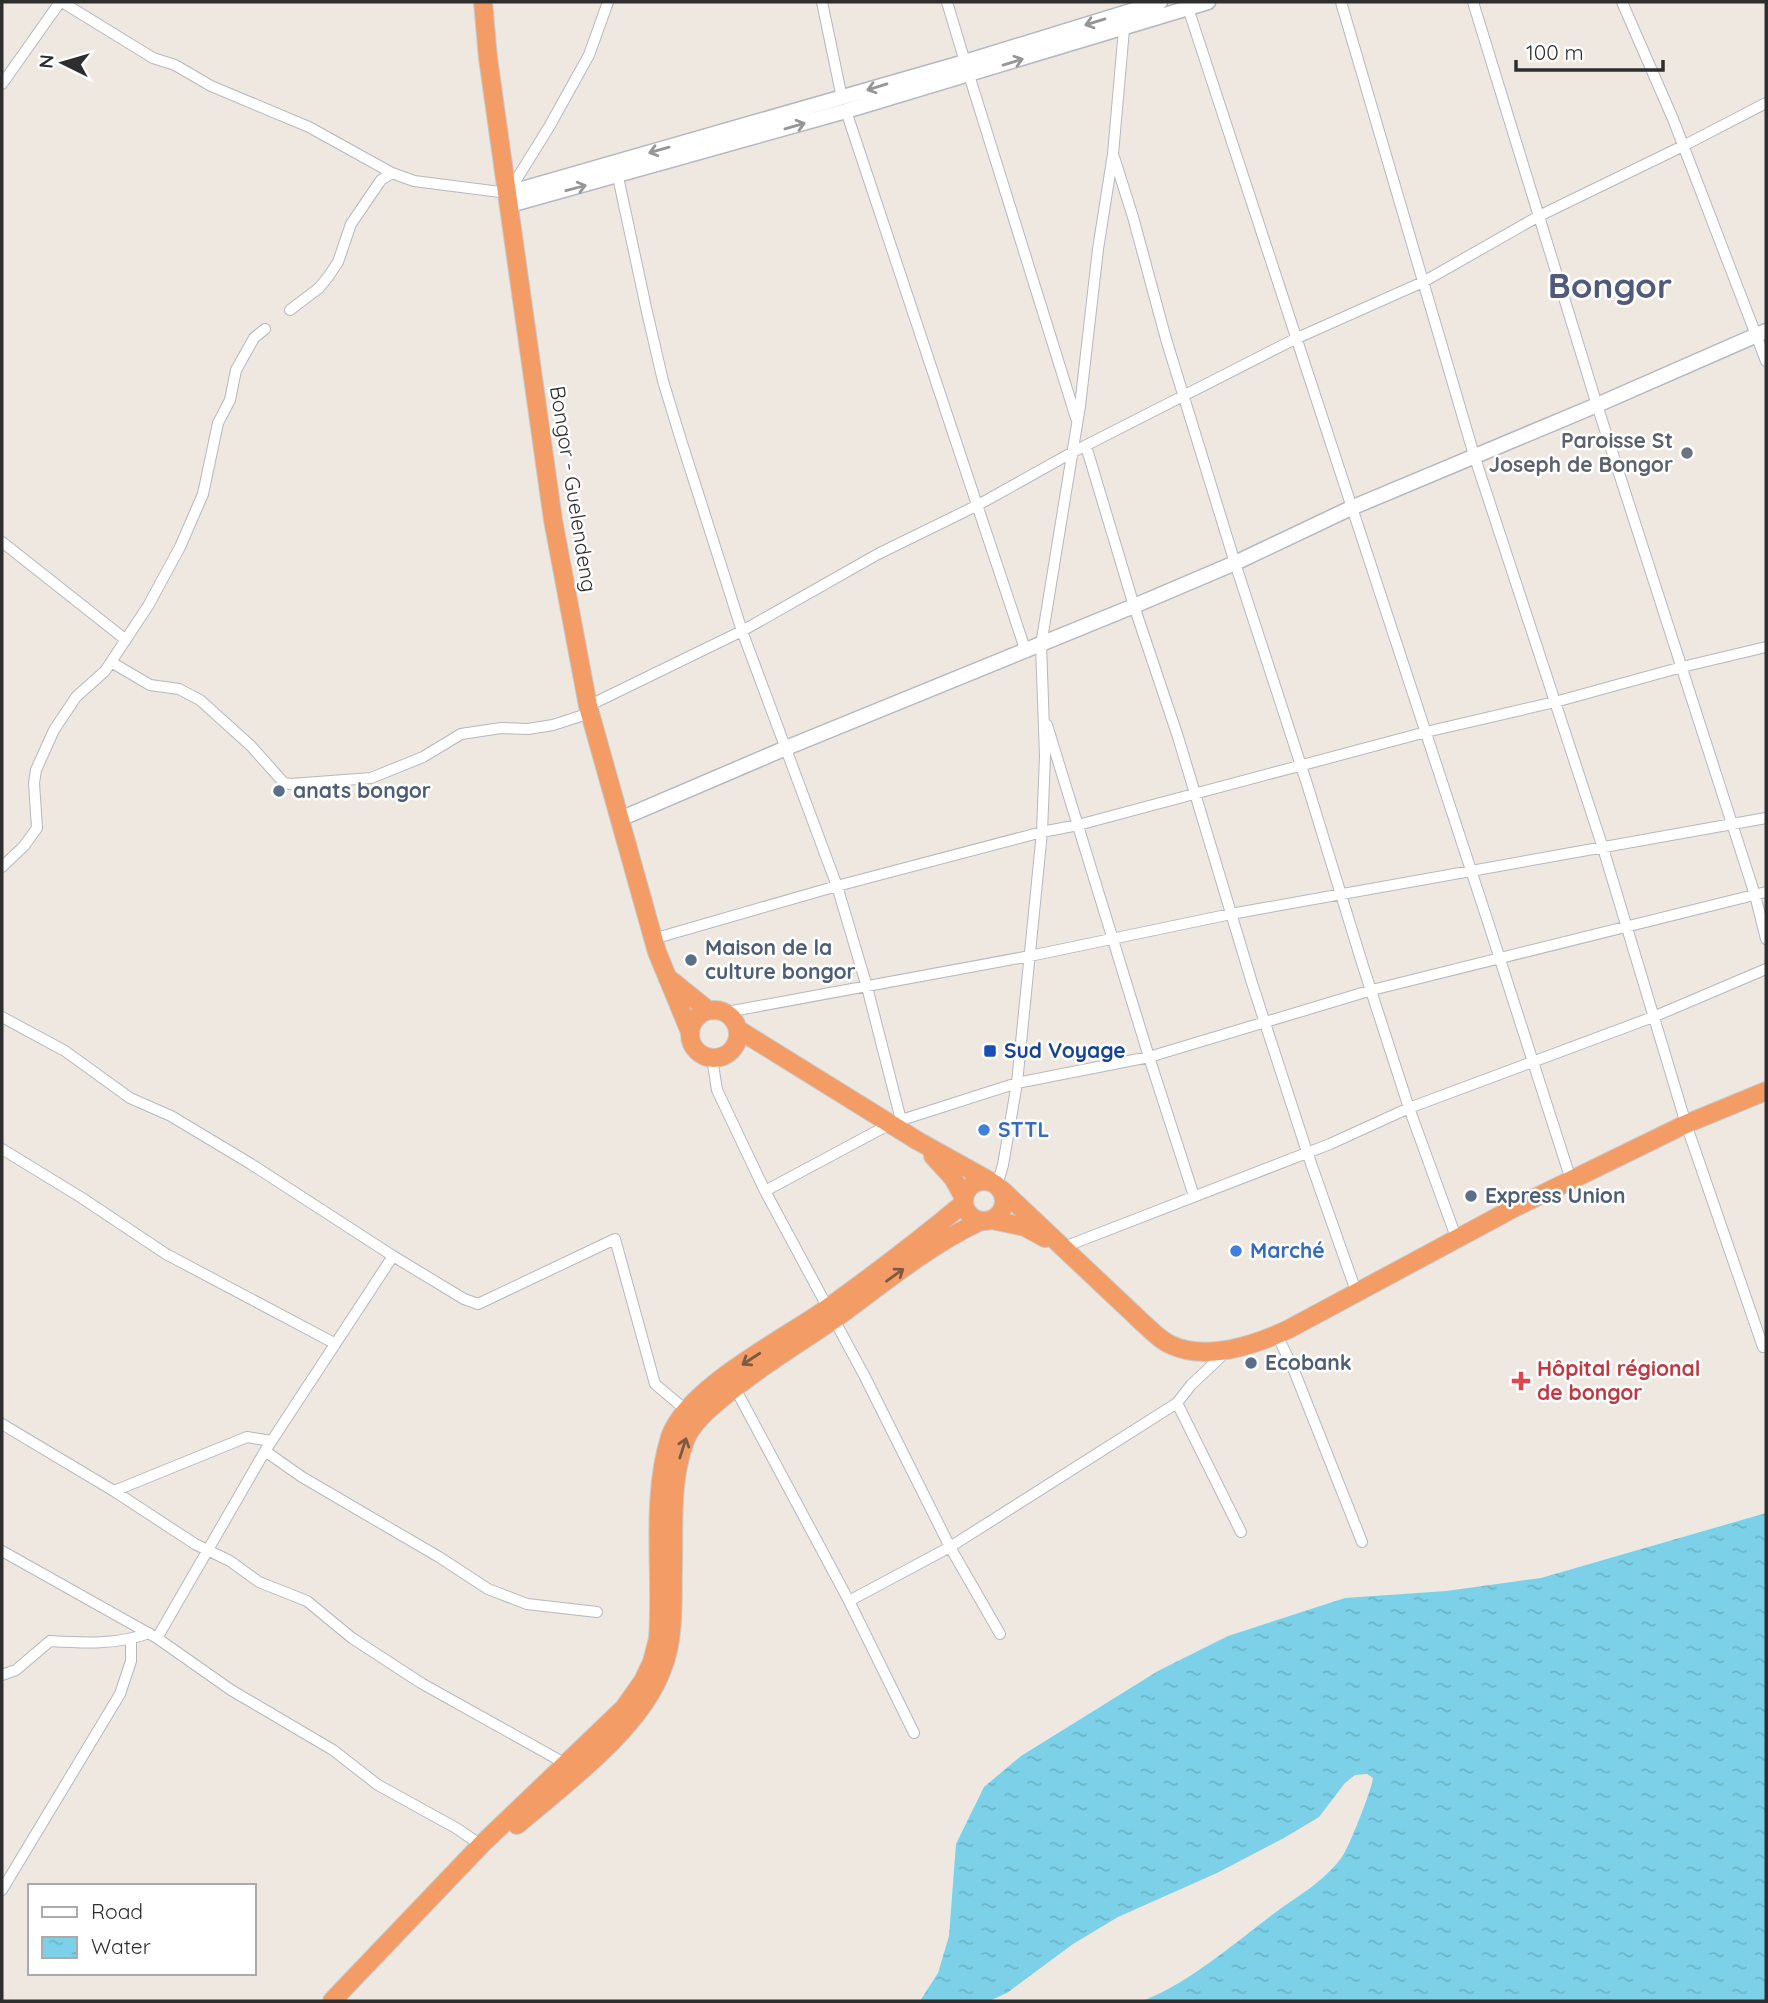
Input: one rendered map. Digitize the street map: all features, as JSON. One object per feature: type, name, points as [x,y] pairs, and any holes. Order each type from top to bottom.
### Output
[{"type":"highway","name":"Bongor - Guelendeng","points":[[483,2],[488,58],[553,520],[589,709],[653,939],[690,1032]]},
{"type":"highway","points":[[665,974],[708,1010],[727,1013],[732,1017],[738,1030],[736,1045],[719,1057]]},
{"type":"highway","points":[[708,1010],[695,1018],[690,1032],[690,1040],[698,1053],[719,1057],[756,1052],[782,1055]]},
{"type":"highway","points":[[738,1030],[896,1122],[953,1178],[968,1213],[986,1220],[1026,1227],[1064,1247]]},
{"type":"highway","points":[[918,1141],[996,1185],[1166,1342],[1184,1349],[1229,1350],[1243,1348],[1277,1335],[1357,1294],[1456,1237],[1686,1124],[1766,1091]]},
{"type":"highway","points":[[427,1903],[608,1744],[634,1718],[653,1690],[670,1641],[677,1466],[686,1438],[698,1420],[831,1314],[964,1200],[973,1184],[996,1185]]},
{"type":"highway","points":[[332,2001],[481,1845],[624,1708],[643,1681],[658,1639],[663,1466],[671,1434],[687,1411],[697,1399],[727,1375],[831,1314],[936,1246],[1000,1213],[1004,1204],[996,1185]]},
{"type":"main road","points":[[967,68],[1126,7],[1160,2]]},
{"type":"main road","points":[[509,199],[967,68],[1124,29],[1208,2]]},
{"type":"main road","points":[[509,199],[618,177],[844,104]]},
{"type":"main road","points":[[620,819],[1235,563],[1474,455],[1598,405],[1761,333]]},
{"type":"street","points":[[2,84],[61,2],[153,58],[175,65],[211,86],[309,127],[392,173],[414,181],[509,199],[589,55],[608,2]]},
{"type":"street","points":[[822,2],[844,104],[1026,652]]},
{"type":"street","points":[[947,2],[1077,422]]},
{"type":"street","points":[[1341,2],[1474,455],[1603,848],[1686,1124],[1763,1348]]},
{"type":"street","points":[[1473,2],[1598,405],[1755,895],[1766,939]]},
{"type":"street","points":[[1622,2],[1761,333],[1766,361]]},
{"type":"street","points":[[1188,8],[1571,1180]]},
{"type":"street","points":[[996,1185],[1003,1165],[1017,1083],[1042,832],[1045,756],[1041,645],[1073,452],[1098,248],[1113,154],[1124,29]]},
{"type":"street","points":[[111,662],[150,685],[179,689],[200,700],[251,746],[284,783],[291,785],[371,778],[423,757],[461,734],[553,725],[742,631],[878,554],[978,505],[1073,452],[1295,339],[1423,282],[1539,216],[1766,103]]},
{"type":"street","points":[[1113,154],[1235,563],[1409,1108],[1456,1237]]},
{"type":"street","points":[[290,310],[328,277],[338,262],[351,224],[381,180],[392,173]]},
{"type":"street","points":[[618,177],[663,381],[742,631],[837,886],[867,987],[896,1122]]},
{"type":"street","points":[[2,867],[18,853],[37,828],[34,783],[36,770],[54,730],[76,697],[101,678],[180,547],[203,494],[218,423],[230,400],[236,370],[254,338],[265,329]]},
{"type":"street","points":[[1086,446],[1265,1021],[1357,1294]]},
{"type":"street","points":[[2,542],[126,640]]},
{"type":"street","points":[[653,939],[837,886],[1042,832],[1078,825],[1426,732],[1555,702],[1766,647]]},
{"type":"street","points":[[1044,713],[1149,1058],[1194,1195]]},
{"type":"street","points":[[727,1013],[1030,956],[1341,893],[1766,818]]},
{"type":"street","points":[[765,1191],[896,1122],[1017,1083],[1149,1058],[1372,990],[1766,892]]},
{"type":"street","points":[[1064,1247],[1307,1152],[1409,1108],[1653,1017],[1766,969]]},
{"type":"street","points":[[2,1017],[65,1051],[130,1098],[171,1116],[251,1164],[464,1299],[478,1304],[615,1239],[655,1384],[687,1411]]},
{"type":"street","points":[[719,1057],[713,1074],[717,1090],[765,1191],[950,1547],[1000,1634]]},
{"type":"street","points":[[2,1149],[166,1254],[334,1343]]},
{"type":"street","points":[[2,1675],[16,1670],[50,1642],[131,1640],[153,1635],[208,1550],[271,1441],[393,1256]]},
{"type":"street","points":[[1277,1335],[1293,1368],[1362,1542]]},
{"type":"street","points":[[849,1601],[950,1547],[1177,1403],[1191,1385],[1229,1350]]},
{"type":"street","points":[[735,1388],[849,1601],[914,1733]]},
{"type":"street","points":[[1177,1403],[1241,1532]]},
{"type":"street","points":[[2,1424],[230,1561],[259,1582],[307,1601],[352,1637],[408,1675],[566,1764]]},
{"type":"street","points":[[114,1491],[247,1437],[271,1441]]},
{"type":"street","points":[[265,1451],[488,1590],[527,1604],[597,1612]]},
{"type":"street","points":[[2,1551],[153,1635],[231,1690],[333,1749],[378,1785],[456,1828],[481,1845]]},
{"type":"street","points":[[2,1890],[120,1694],[131,1661],[131,1640]]},
{"type":"water","points":[[1766,1513],[1766,2001],[1143,2001],[1178,1984],[1210,1963],[1309,1889],[1335,1866],[1345,1851],[1369,1794],[1373,1778],[1367,1774],[1355,1775],[1345,1783],[1319,1817],[1217,1873],[1118,1917],[1073,1944],[1007,1993],[989,2001],[920,2001],[938,1973],[949,1936],[956,1844],[984,1787],[1021,1756],[1158,1671],[1228,1636],[1345,1598],[1446,1591],[1541,1578]]},
{"type":"place","name":"Paroisse St Joseph de Bongor","points":[[1687,453]]},
{"type":"place","name":"anats bongor","points":[[279,791]]},
{"type":"place","name":"Maison de la culture bongor","points":[[691,960]]},
{"type":"place","name":"Sud Voyage","points":[[990,1051]]},
{"type":"place","name":"STTL","points":[[984,1130]]},
{"type":"place","name":"Express Union","points":[[1471,1196]]},
{"type":"place","name":"Marché","points":[[1236,1251]]},
{"type":"place","name":"Ecobank","points":[[1251,1363]]},
{"type":"place","name":"Hôpital régional de bongor","points":[[1521,1381]]},
{"type":"district","name":"Bongor","points":[[1610,286]]}]
